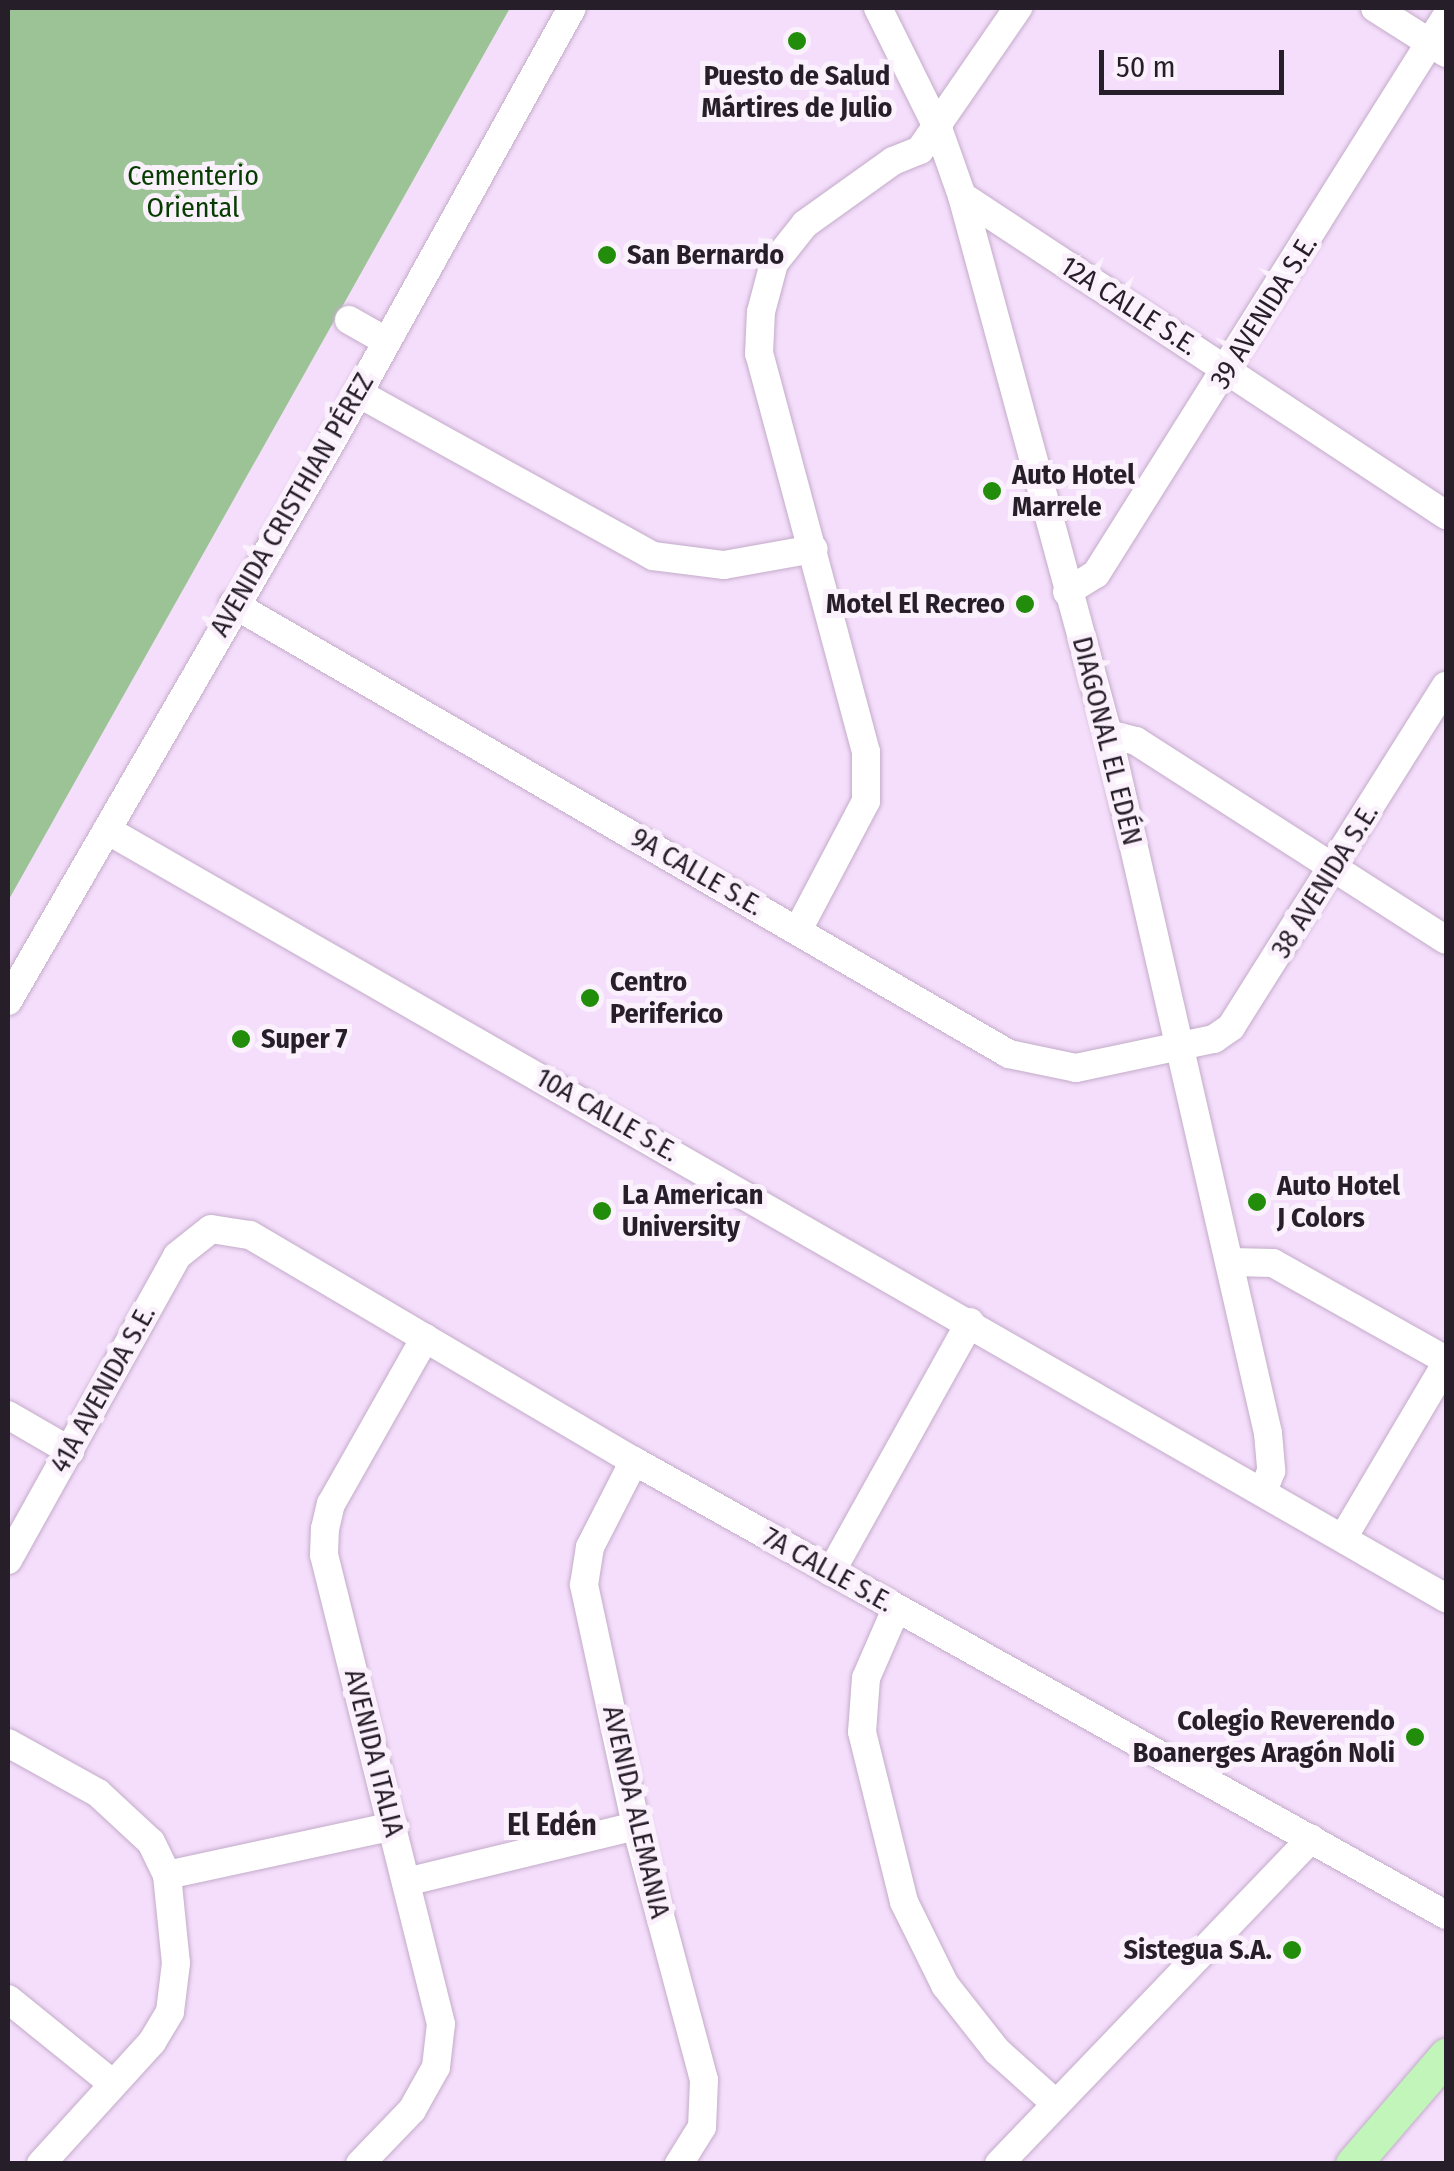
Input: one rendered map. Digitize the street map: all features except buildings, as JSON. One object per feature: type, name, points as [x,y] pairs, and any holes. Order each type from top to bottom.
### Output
[{"type":"main road","points":[[1352,2164],[1446,2056]]},
{"type":"street","name":"AVENIDA CRISTHIAN PÉREZ","points":[[8,1001],[233,604],[358,393],[572,8]]},
{"type":"street","name":"DIAGONAL EL EDÉN","points":[[878,8],[939,131],[962,196],[1108,734],[1232,1262],[1271,1451],[1263,1492]]},
{"type":"street","points":[[798,930],[866,802],[866,752],[759,354],[774,263],[805,224],[939,131],[1018,8]]},
{"type":"street","points":[[1376,8],[1438,48]]},
{"type":"street","name":"39 AVENIDA S.E.","points":[[1067,592],[1096,574],[1438,48],[1446,17]]},
{"type":"street","name":"12A CALLE S.E.","points":[[962,196],[1446,515]]},
{"type":"street","points":[[348,320],[386,341]]},
{"type":"street","points":[[358,393],[653,556],[724,565],[814,549]]},
{"type":"street","name":"9A CALLE S.E.","points":[[233,604],[1010,1054],[1076,1068],[1180,1047]]},
{"type":"street","name":"38 AVENIDA S.E.","points":[[1180,1047],[1214,1039],[1231,1026],[1446,686]]},
{"type":"street","points":[[1108,734],[1136,741],[1446,940]]},
{"type":"street","name":"10A CALLE S.E.","points":[[107,830],[1446,1598]]},
{"type":"street","name":"7A CALLE S.E.","points":[[211,1229],[250,1236],[634,1461],[1446,1914]]},
{"type":"street","name":"41A AVENIDA S.E.","points":[[8,1560],[177,1256],[211,1229]]},
{"type":"street","points":[[1232,1262],[1273,1263],[1446,1362],[1343,1538]]},
{"type":"street","points":[[831,1572],[970,1322]]},
{"type":"street","name":"AVENIDA ITALIA","points":[[360,2164],[412,2110],[436,2067],[441,2024],[324,1555],[325,1530],[331,1504],[425,1338]]},
{"type":"street","points":[[8,1415],[70,1450]]},
{"type":"street","name":"AVENIDA ALEMANIA","points":[[634,1461],[590,1547],[584,1585],[636,1826],[704,2080],[702,2128],[679,2164]]},
{"type":"street","points":[[896,1609],[866,1678],[862,1732],[904,1902],[946,1985],[998,2051],[1056,2104]]},
{"type":"street","points":[[8,1743],[98,1793],[152,1842],[167,1875],[176,1963],[170,2012],[113,2084],[41,2164]]},
{"type":"street","points":[[167,1875],[394,1826]]},
{"type":"street","points":[[406,1882],[636,1826]]},
{"type":"street","points":[[999,2164],[1311,1840]]},
{"type":"street","points":[[8,1999],[113,2084]]},
{"type":"green space","name":"Cementerio Oriental","points":[[8,8],[510,8],[8,901]]},
{"type":"place","name":"Puesto de Salud Mártires de Julio","points":[[797,41]]},
{"type":"place","name":"San Bernardo","points":[[607,255]]},
{"type":"place","name":"Auto Hotel Marrele","points":[[992,491]]},
{"type":"place","name":"Motel El Recreo","points":[[1025,604]]},
{"type":"place","name":"Centro Periferico","points":[[590,998]]},
{"type":"place","name":"Super 7","points":[[241,1039]]},
{"type":"place","name":"Auto Hotel J Colors","points":[[1257,1202]]},
{"type":"place","name":"La American University","points":[[602,1211]]},
{"type":"place","name":"Colegio Reverendo Boanerges Aragón Noli","points":[[1415,1737]]},
{"type":"place","name":"Sistegua S.A.","points":[[1292,1950]]},
{"type":"district","name":"El Edén","points":[[552,1825]]}]
